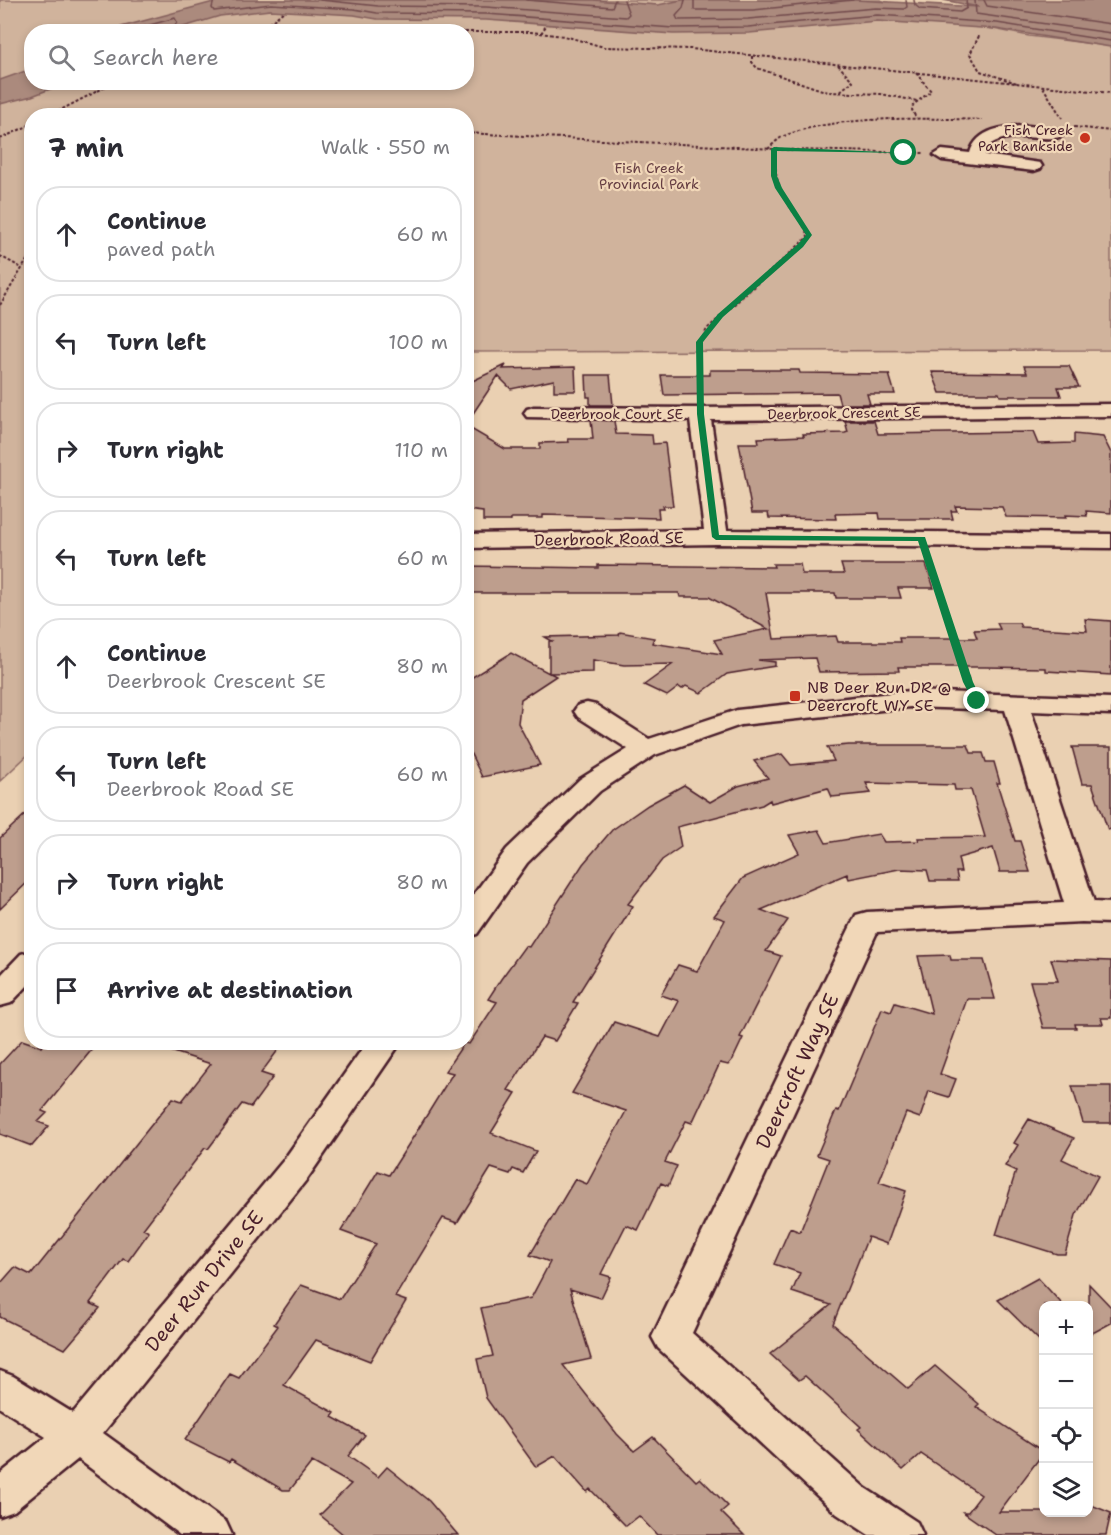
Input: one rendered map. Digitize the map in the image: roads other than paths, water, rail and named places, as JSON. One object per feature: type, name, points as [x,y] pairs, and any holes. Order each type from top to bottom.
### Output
[{"type":"street","points":[[976,159],[980,146],[994,135],[1062,127]]},
{"type":"street","points":[[942,155],[1034,166]]},
{"type":"street","name":"Deerbrook Crescent SE","points":[[700,414],[1111,410]]},
{"type":"street","name":"Deerbrook Court SE","points":[[534,413],[700,414]]},
{"type":"street","points":[[700,414],[716,537]]},
{"type":"street","name":"Deerbrook Road SE","points":[[474,541],[716,537],[1111,541]]},
{"type":"street","points":[[474,916],[517,856],[590,785],[646,749],[737,718],[910,699],[1111,706]]},
{"type":"street","name":"Deercroft Way SE","points":[[903,1535],[851,1501],[671,1336],[867,922],[1096,912],[1015,702]]},
{"type":"street","points":[[587,711],[646,749]]},
{"type":"street","points":[[0,994],[24,969]]},
{"type":"street","name":"Deer Run Drive SE","points":[[0,1498],[76,1436],[295,1170],[379,1050]]},
{"type":"street","points":[[0,1388],[76,1436],[212,1535]]},
{"type":"water","points":[[221,0],[593,0],[658,5],[682,0],[855,0],[979,7],[943,0],[1111,0],[1111,47],[996,29],[877,21],[749,33],[673,34],[486,20],[377,19],[354,15],[270,10],[220,16],[193,24],[132,24]]},
{"type":"water","points":[[24,71],[24,90],[48,90],[0,104],[0,80]]},
{"type":"place","name":"Fish Creek Park Bankside","points":[[1085,138]]},
{"type":"place","name":"NB Deer Run DR @ Deercroft WY SE","points":[[795,696]]},
{"type":"park label","name":"Fish Creek Provincial Park","points":[[649,176]]}]
